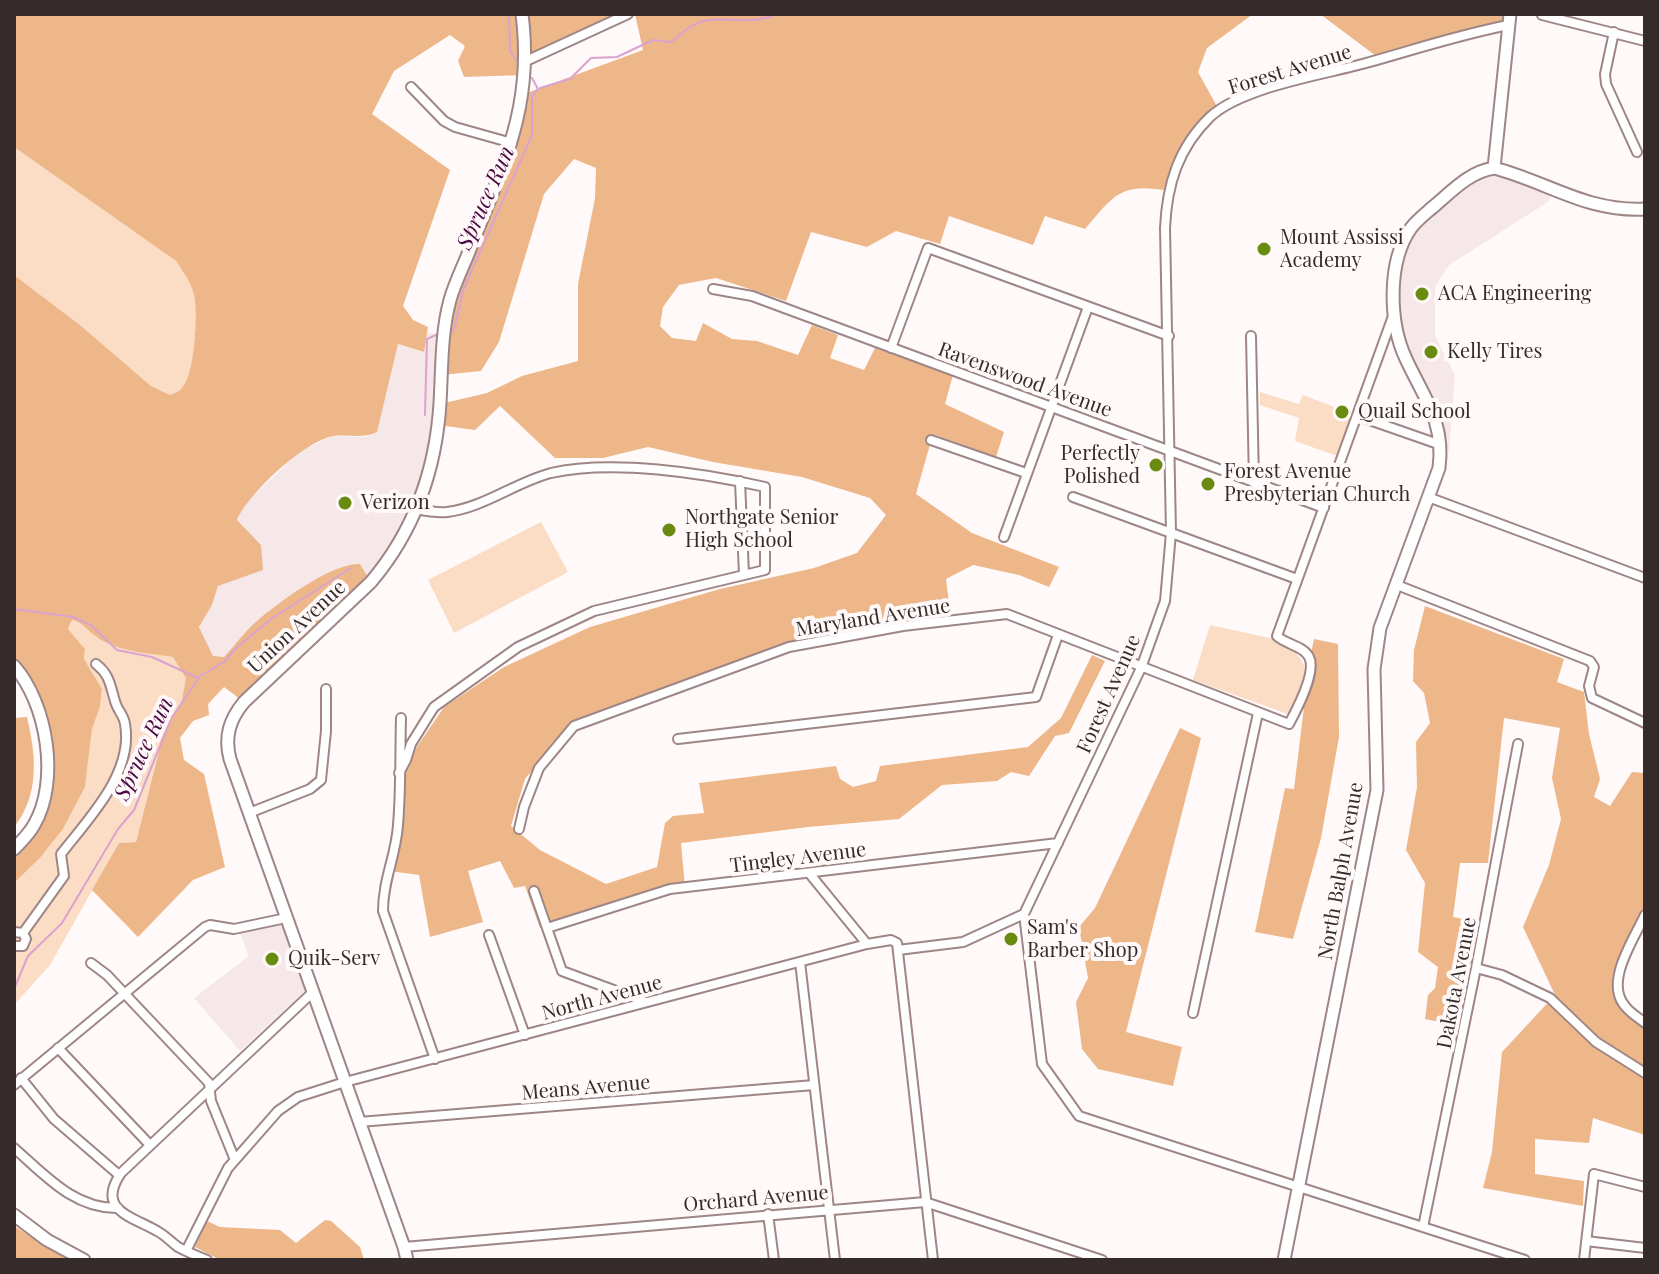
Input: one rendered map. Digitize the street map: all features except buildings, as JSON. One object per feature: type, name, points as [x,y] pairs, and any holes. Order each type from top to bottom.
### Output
[{"type":"street","name":"Union Avenue","points":[[407,1260],[227,749],[227,735],[233,716],[250,696],[371,582],[392,554],[416,509],[428,477],[437,429],[444,334],[450,300],[512,143],[524,94],[526,61],[522,14]]},
{"type":"street","points":[[526,61],[628,14]]},
{"type":"street","points":[[1542,15],[1645,41]]},
{"type":"street","points":[[1509,20],[1494,168],[1594,205],[1614,209],[1645,209]]},
{"type":"street","name":"Forest Avenue","points":[[1024,914],[1141,668],[1165,601],[1171,533],[1165,228],[1170,185],[1180,156],[1211,117],[1236,100],[1509,20]]},
{"type":"street","points":[[1614,32],[1605,74],[1606,84],[1637,152]]},
{"type":"street","points":[[411,87],[444,121],[512,143]]},
{"type":"street","name":"North Balph Avenue","points":[[1284,1260],[1377,790],[1374,669],[1380,628],[1439,468],[1442,445],[1429,402],[1405,358],[1398,336],[1396,267],[1409,231],[1468,177],[1494,168]]},
{"type":"street","points":[[891,348],[928,248],[1169,336]]},
{"type":"street","name":"Ravenswood Avenue","points":[[713,289],[752,296],[1324,508]]},
{"type":"street","points":[[1004,537],[1088,307]]},
{"type":"street","points":[[1073,497],[1297,579],[1395,311]]},
{"type":"street","points":[[1251,336],[1254,483]]},
{"type":"street","points":[[1358,416],[1442,445]]},
{"type":"street","points":[[931,440],[1026,473]]},
{"type":"street","points":[[399,773],[411,744],[434,707],[518,647],[594,611],[765,570],[765,487],[740,481],[638,468],[593,468],[553,473],[447,512],[416,509]]},
{"type":"street","points":[[740,481],[744,575]]},
{"type":"street","points":[[1428,497],[1645,578]]},
{"type":"street","name":"Maryland Avenue","points":[[519,829],[539,768],[574,726],[789,647],[903,626],[1007,614],[1289,724],[1301,703],[1310,661],[1309,656],[1277,636],[1297,579]]},
{"type":"street","points":[[1397,585],[1590,661],[1594,667],[1589,686],[1592,698],[1645,723]]},
{"type":"street","points":[[678,739],[1036,697],[1058,635]]},
{"type":"street","points":[[14,946],[25,944],[26,939],[18,932],[64,876],[61,854],[104,798],[124,749],[125,720],[116,704],[109,677],[96,664]]},
{"type":"street","points":[[14,666],[32,693],[40,719],[47,782],[34,824],[14,849]]},
{"type":"street","points":[[249,813],[310,789],[321,780],[326,689]]},
{"type":"street","points":[[1193,1013],[1258,713]]},
{"type":"street","points":[[401,718],[399,824],[393,859],[383,888],[383,911],[435,1059]]},
{"type":"street","name":"Dakota Avenue","points":[[1423,1227],[1518,744]]},
{"type":"street","name":"Tingley Avenue","points":[[547,928],[670,889],[1058,843]]},
{"type":"street","points":[[809,873],[867,944],[891,940],[897,943],[933,1260]]},
{"type":"street","points":[[534,891],[562,971],[647,1002]]},
{"type":"street","points":[[898,950],[962,942],[1024,914],[1042,1064],[1075,1112],[1083,1118],[1525,1260]]},
{"type":"street","points":[[1645,915],[1621,966],[1617,991],[1624,1005],[1645,1023]]},
{"type":"street","points":[[119,1175],[54,1119],[18,1082],[210,925],[234,929],[286,918]]},
{"type":"street","points":[[489,935],[525,1035]]},
{"type":"street","name":"North Avenue","points":[[186,1251],[235,1160],[290,1101],[345,1082],[867,944]]},
{"type":"street","points":[[800,962],[835,1260]]},
{"type":"street","points":[[91,963],[107,975],[209,1083],[211,1101],[235,1160]]},
{"type":"street","points":[[1476,968],[1525,984],[1550,998],[1596,1042],[1645,1073]]},
{"type":"street","points":[[207,1260],[186,1251],[156,1230],[130,1219],[118,1208],[114,1192],[119,1175],[313,992]]},
{"type":"street","points":[[58,1048],[150,1145]]},
{"type":"street","name":"Means Avenue","points":[[359,1122],[814,1085]]},
{"type":"street","points":[[14,1148],[68,1194],[102,1208],[118,1208]]},
{"type":"street","points":[[1584,1260],[1594,1174],[1645,1187]]},
{"type":"street","name":"Orchard Avenue","points":[[404,1247],[925,1202],[1102,1260]]},
{"type":"street","points":[[768,1214],[774,1260]]},
{"type":"street","points":[[14,1215],[47,1240],[84,1260]]},
{"type":"street","points":[[1586,1241],[1645,1248]]},
{"type":"shaded area","points":[[14,14],[628,14],[527,61],[525,75],[464,77],[458,61],[465,46],[450,35],[394,71],[372,114],[450,170],[403,306],[413,320],[428,327],[424,352],[398,344],[377,432],[361,436],[334,436],[308,447],[293,457],[253,496],[237,520],[261,545],[263,570],[218,586],[212,605],[199,627],[213,656],[224,657],[258,620],[321,576],[360,564],[371,582],[244,702],[224,687],[208,704],[209,715],[193,721],[180,738],[184,760],[204,774],[225,867],[193,880],[138,937],[92,890],[119,843],[136,842],[162,738],[182,700],[186,678],[173,657],[106,643],[72,620],[68,629],[85,649],[84,659],[102,689],[100,707],[92,729],[85,787],[63,829],[40,858],[14,883],[14,849],[27,834],[45,792],[40,719],[14,666],[14,275],[80,325],[151,386],[170,395],[181,389],[190,372],[196,316],[194,295],[176,261],[14,147]]},
{"type":"shaded area","points":[[635,14],[1253,14],[1207,48],[1198,72],[1219,110],[1193,137],[1169,191],[1140,188],[1120,194],[1085,229],[1045,216],[1033,245],[949,216],[940,244],[896,231],[867,247],[811,232],[786,301],[716,278],[679,285],[663,307],[660,326],[672,338],[696,341],[703,323],[732,339],[757,341],[798,355],[812,325],[838,335],[830,358],[864,370],[875,348],[953,375],[945,404],[1004,432],[996,457],[933,434],[916,494],[972,533],[1059,567],[1049,587],[1019,575],[973,565],[946,579],[951,620],[789,647],[570,726],[525,779],[511,826],[540,850],[606,884],[657,867],[665,823],[673,816],[704,813],[699,783],[836,766],[840,779],[853,787],[876,781],[880,766],[1028,747],[1061,718],[1092,655],[1105,661],[1069,733],[1055,736],[1029,776],[1011,772],[997,781],[942,785],[899,819],[681,843],[685,887],[547,928],[540,928],[525,886],[514,888],[500,861],[468,871],[483,922],[430,937],[419,875],[389,871],[393,859],[399,773],[444,707],[504,667],[590,627],[720,589],[814,568],[857,553],[886,515],[870,498],[802,477],[648,447],[603,458],[555,458],[500,406],[475,430],[438,425],[440,404],[487,393],[522,376],[578,361],[578,284],[595,198],[596,168],[574,159],[544,194],[499,342],[481,371],[441,375],[444,334],[524,94],[643,50]]},
{"type":"shaded area","points":[[1320,14],[1503,14],[1502,26],[1380,59]]},
{"type":"shaded area","points":[[14,147],[176,261],[193,290],[196,316],[190,372],[179,391],[170,395],[151,386],[80,325],[14,275]]},
{"type":"shaded area","points":[[1481,170],[1553,189],[1548,202],[1449,265],[1435,287],[1435,336],[1455,375],[1449,453],[1442,445],[1405,358],[1395,311],[1404,243],[1409,231]]},
{"type":"shaded area","points":[[427,333],[444,334],[440,404],[416,509],[371,582],[257,621],[224,657],[213,656],[199,627],[212,605],[218,586],[261,545],[237,520],[242,507],[300,451],[332,436],[367,437],[398,344],[423,352]]},
{"type":"shaded area","points":[[1260,392],[1299,404],[1303,395],[1353,414],[1337,456],[1295,441],[1299,418],[1260,405]]},
{"type":"shaded area","points":[[541,522],[568,572],[454,633],[428,580]]},
{"type":"shaded area","points":[[1425,606],[1564,659],[1557,682],[1584,692],[1589,734],[1600,779],[1594,797],[1610,806],[1632,772],[1645,773],[1645,907],[1620,964],[1614,988],[1615,997],[1645,1029],[1645,1135],[1593,1118],[1589,1143],[1535,1139],[1535,1174],[1584,1181],[1583,1206],[1483,1188],[1492,1152],[1502,1052],[1555,995],[1523,927],[1549,865],[1561,819],[1552,778],[1560,728],[1504,718],[1488,863],[1460,863],[1453,917],[1477,922],[1460,1026],[1425,1019],[1428,995],[1435,988],[1438,967],[1418,952],[1425,883],[1406,850],[1417,787],[1416,742],[1430,723],[1424,693],[1413,681],[1414,650]]},
{"type":"shaded area","points":[[72,620],[83,623],[97,638],[173,657],[207,671],[171,719],[159,747],[136,842],[119,843],[50,965],[14,1005],[14,883],[40,858],[63,829],[85,787],[92,729],[100,707],[102,689],[84,659],[85,649],[68,629]]},
{"type":"shaded area","points":[[1210,625],[1283,641],[1297,655],[1304,667],[1305,681],[1301,695],[1288,714],[1193,680]]},
{"type":"shaded area","points":[[1314,639],[1338,644],[1339,737],[1321,838],[1293,939],[1255,932],[1285,788],[1294,789]]},
{"type":"shaded area","points":[[27,717],[34,774],[28,802],[14,827],[14,718]]},
{"type":"shaded area","points":[[1180,728],[1201,738],[1126,1032],[1182,1047],[1173,1086],[1098,1069],[1082,1049],[1076,1002],[1088,978],[1079,927],[1095,908]]},
{"type":"shaded area","points":[[281,922],[306,990],[240,1051],[194,998],[249,956],[239,931]]},
{"type":"shaded area","points":[[325,1220],[331,1221],[360,1247],[364,1260],[220,1260],[195,1247],[207,1221],[220,1227],[280,1230],[296,1243]]},
{"type":"shaded area","points":[[14,1226],[68,1260],[14,1260]]},
{"type":"waterway","name":"Spruce Run","points":[[509,14],[510,51],[518,62]]},
{"type":"waterway","points":[[540,88],[570,79],[591,58],[617,57],[653,40],[671,42],[699,22],[749,20],[776,14]]},
{"type":"waterway","name":"Spruce Run","points":[[450,333],[454,329],[464,288],[532,135],[532,96],[538,89],[532,78]]},
{"type":"waterway","name":"Spruce Run","points":[[425,415],[427,339],[438,334]]},
{"type":"waterway","name":"Spruce Run","points":[[14,989],[28,956],[62,923],[118,829],[134,810],[171,719],[200,676],[224,662],[271,619],[351,568]]},
{"type":"waterway","points":[[14,609],[73,617],[91,625],[117,650],[152,657],[198,678]]},
{"type":"place","name":"Mount Assissi Academy","points":[[1264,249]]},
{"type":"place","name":"ACA Engineering","points":[[1422,294]]},
{"type":"place","name":"Kelly Tires","points":[[1431,352]]},
{"type":"place","name":"Quail School","points":[[1342,412]]},
{"type":"place","name":"Perfectly Polished","points":[[1156,465]]},
{"type":"place","name":"Forest Avenue Presbyterian Church","points":[[1208,484]]},
{"type":"place","name":"Verizon","points":[[345,503]]},
{"type":"place","name":"Northgate Senior High School","points":[[669,530]]},
{"type":"place","name":"Sam's Barber Shop","points":[[1011,939]]},
{"type":"place","name":"Quik-Serv","points":[[272,959]]}]
